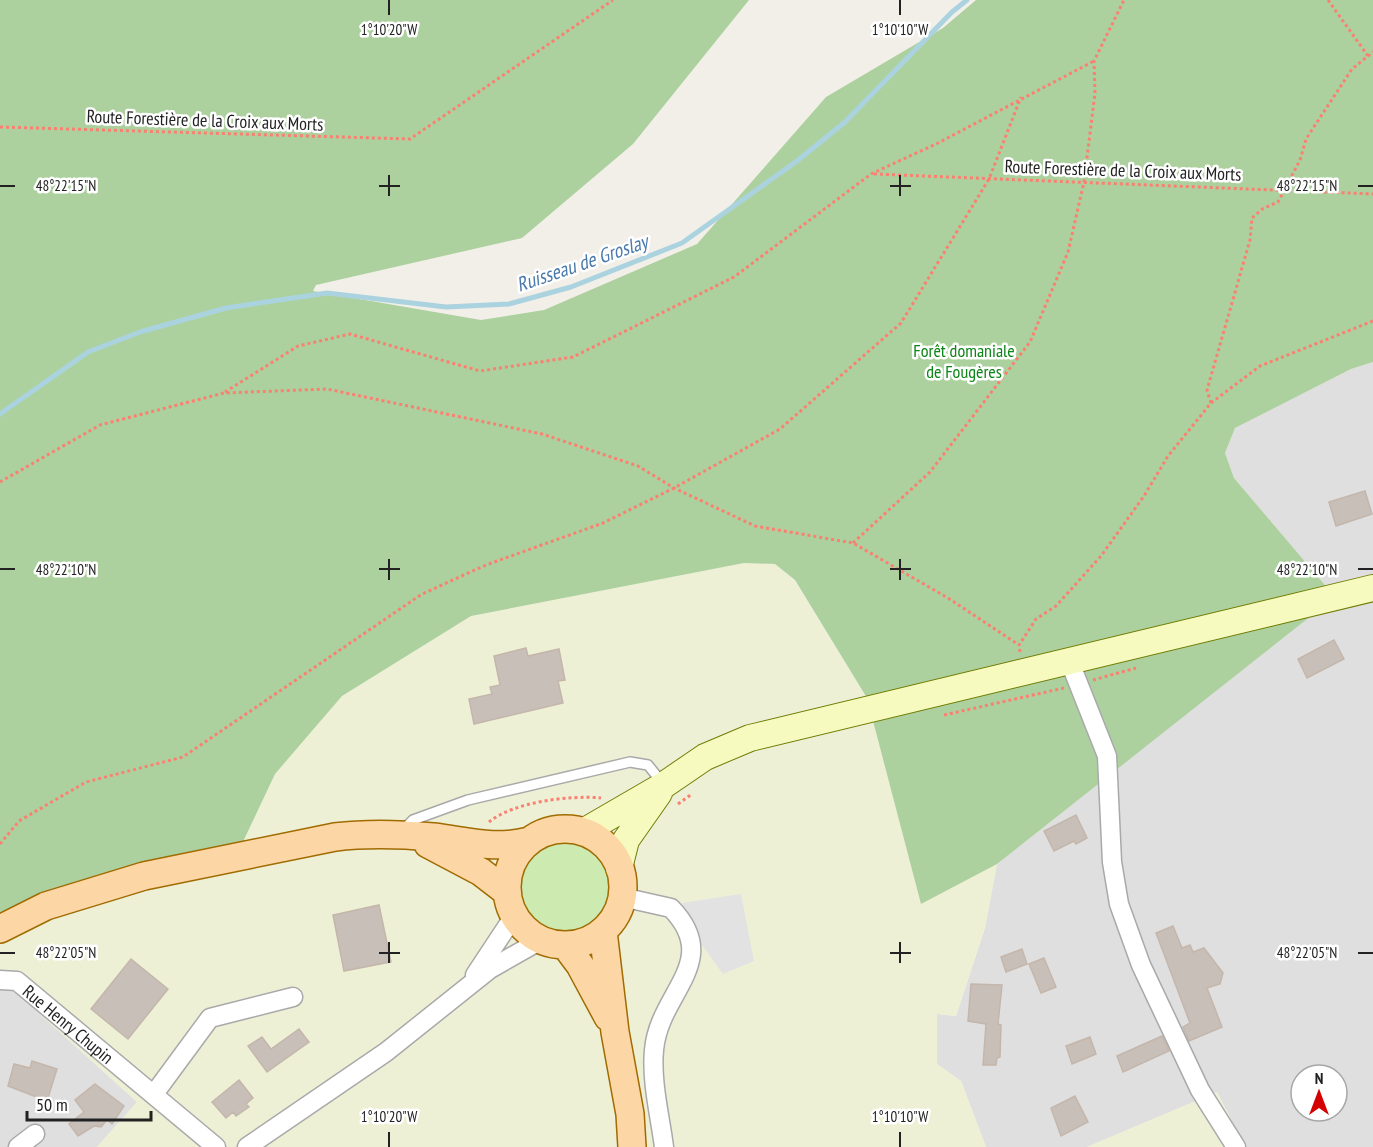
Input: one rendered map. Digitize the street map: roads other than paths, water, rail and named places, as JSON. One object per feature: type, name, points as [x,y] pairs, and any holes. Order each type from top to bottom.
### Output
[{"type":"main road","points":[[553,942],[589,940],[603,931],[615,915],[622,897],[619,868],[626,840],[705,757],[750,738],[1373,588]]},
{"type":"main road","points":[[583,832],[621,809],[668,797]]},
{"type":"main road","points":[[0,929],[46,906],[144,876],[335,837],[366,833],[407,835],[507,847],[529,841],[550,831],[583,832],[606,847],[619,868]]},
{"type":"main road","points":[[407,835],[481,872],[511,904],[531,934],[553,942],[580,964],[615,1032]]},
{"type":"main road","points":[[511,904],[510,869],[514,858],[529,841]]},
{"type":"main road","points":[[603,931],[615,1032],[630,1114],[632,1147]]},
{"type":"street","points":[[1069,660],[1107,756],[1112,862],[1119,904],[1141,965],[1200,1090],[1236,1147]]},
{"type":"street","points":[[622,897],[671,908],[692,936],[692,961],[664,1011],[657,1028],[653,1052],[664,1147]]},
{"type":"street","points":[[467,986],[511,904]]},
{"type":"street","points":[[247,1147],[386,1052],[467,986],[506,959],[553,942]]},
{"type":"street","name":"Rue Henry Chupin","points":[[0,980],[17,981],[216,1147]]},
{"type":"street","points":[[154,1094],[210,1018],[293,997]]},
{"type":"street","points":[[18,1147],[35,1134]]},
{"type":"lane","points":[[407,835],[413,820],[468,800],[630,762],[648,765],[668,797]]},
{"type":"waterway","name":"Ruisseau de Groslay","points":[[0,414],[88,352],[140,332],[226,308],[327,293],[446,307],[509,304],[571,287],[682,243],[797,161],[845,122],[952,12],[967,0]]},
{"type":"park label","name":"Forêt domaniale de Fougères","points":[[964,360]]}]
